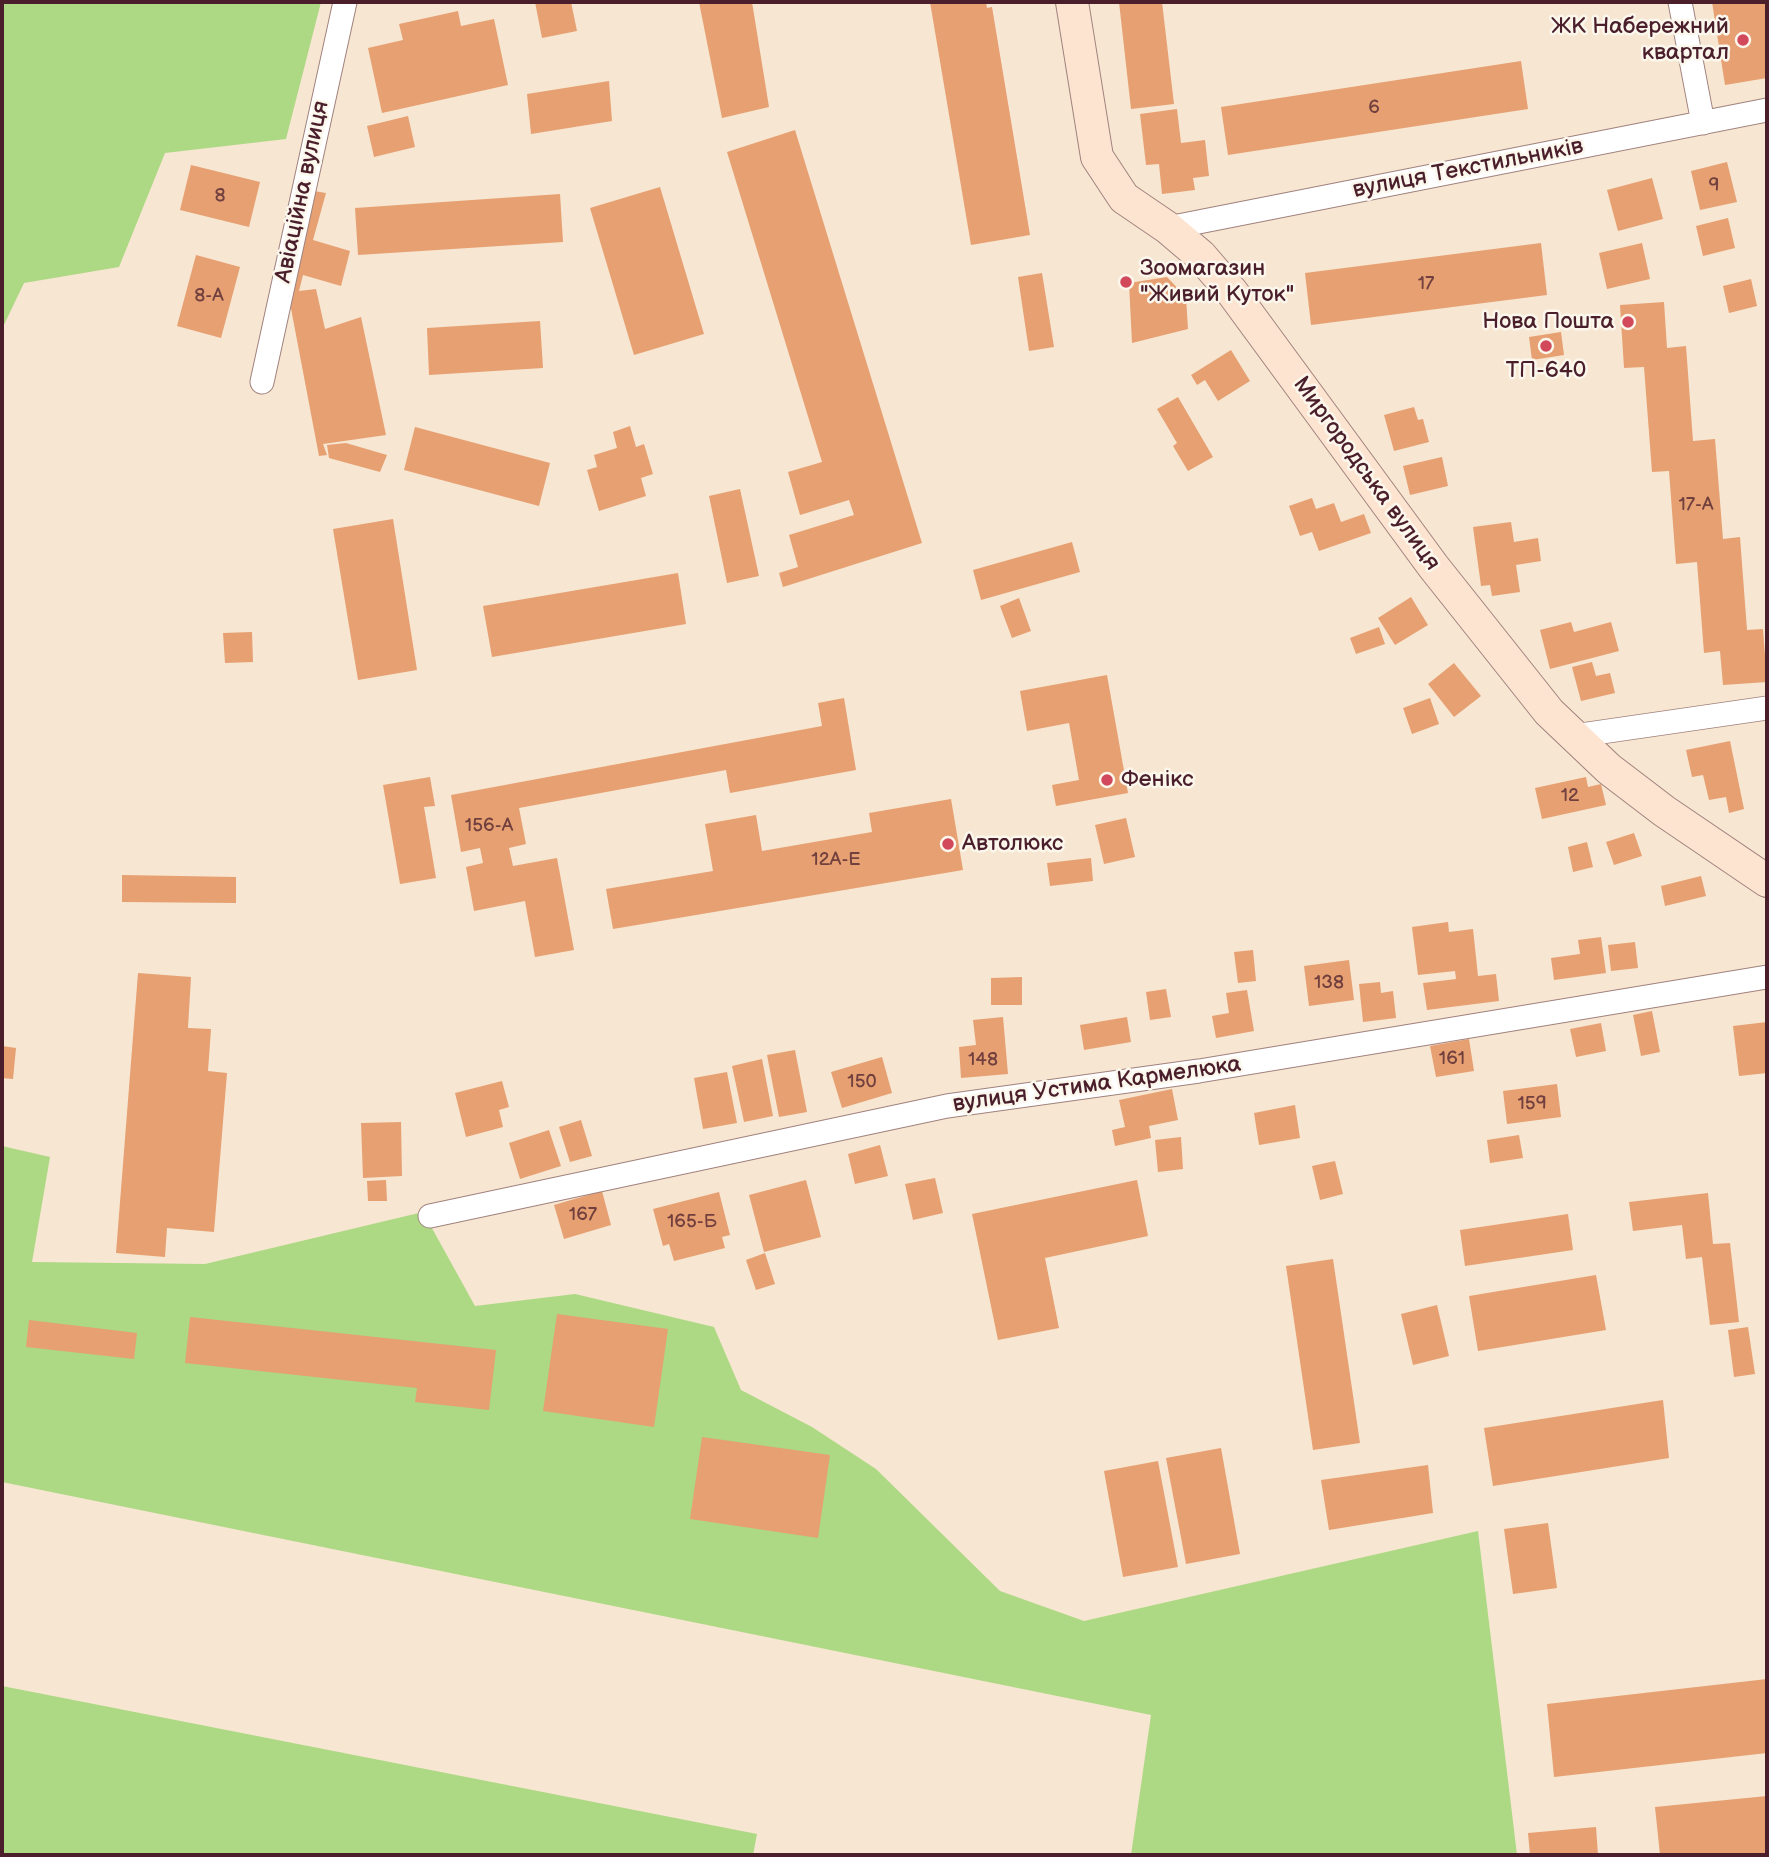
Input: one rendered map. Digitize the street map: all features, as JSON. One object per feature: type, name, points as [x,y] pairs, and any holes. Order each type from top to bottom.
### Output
[{"type":"main road","name":"Миргородська вулиця","points":[[1072,2],[1097,157],[1124,198],[1168,228],[1200,256],[1232,292],[1433,566],[1549,712],[1609,769],[1664,811],[1767,881]]},
{"type":"street","name":"Авіаційна вулиця","points":[[262,382],[345,2]]},
{"type":"street","points":[[1681,2],[1703,123]]},
{"type":"street","name":"вулиця Текстильників","points":[[1168,228],[1767,110]]},
{"type":"street","points":[[1574,736],[1767,708]]},
{"type":"street","name":"вулиця Устима Кармелюка","points":[[430,1216],[947,1106],[1199,1071],[1767,977]]},
{"type":"green space","points":[[2,2],[321,2],[286,139],[165,153],[119,267],[24,283],[2,329]]},
{"type":"green space","points":[[2,1146],[50,1157],[32,1262],[205,1264],[423,1212],[475,1306],[575,1294],[714,1327],[741,1390],[812,1427],[876,1469],[1000,1591],[1084,1621],[1478,1531],[1517,1855],[1131,1855],[1151,1715],[2,1482]]},
{"type":"green space","points":[[2,1686],[757,1834],[753,1855],[2,1855]]},
{"type":"building","points":[[535,2],[571,2],[577,31],[542,38]]},
{"type":"building","points":[[699,2],[752,2],[769,107],[722,118]]},
{"type":"building","points":[[930,2],[986,2],[987,8],[992,7],[1030,235],[971,245]]},
{"type":"building","points":[[1119,2],[1162,2],[1174,104],[1131,109]]},
{"type":"building","name":"ЖК Набережний квартал","points":[[1712,2],[1767,2],[1767,78],[1725,85]]},
{"type":"building","points":[[458,11],[461,26],[494,19],[508,85],[382,113],[368,48],[403,40],[399,24]]},
{"type":"building","points":[[1521,61],[1528,109],[1228,155],[1221,107]]},
{"type":"building","points":[[609,81],[612,121],[531,134],[527,94]]},
{"type":"building","points":[[1177,109],[1181,143],[1205,140],[1209,176],[1193,178],[1195,190],[1162,194],[1159,164],[1146,165],[1140,114]]},
{"type":"building","points":[[408,116],[415,147],[374,157],[367,126]]},
{"type":"building","points":[[795,130],[922,543],[783,587],[779,573],[798,567],[789,535],[854,515],[849,500],[800,515],[788,472],[822,462],[727,152]]},
{"type":"building","points":[[1727,162],[1737,202],[1700,210],[1691,171]]},
{"type":"building","points":[[191,165],[260,182],[249,227],[180,210]]},
{"type":"building","points":[[1652,178],[1663,219],[1618,231],[1607,190]]},
{"type":"building","points":[[660,187],[704,334],[634,355],[590,208]]},
{"type":"building","points":[[314,191],[326,193],[313,240],[350,251],[341,286],[303,275],[299,291],[316,289],[325,329],[361,317],[386,435],[323,444],[327,455],[319,456],[289,298]]},
{"type":"building","points":[[560,194],[563,242],[358,255],[355,208]]},
{"type":"building","points":[[1728,218],[1735,248],[1703,256],[1696,226]]},
{"type":"building","points":[[1541,243],[1547,295],[1311,325],[1305,273]]},
{"type":"building","points":[[1642,243],[1650,279],[1607,289],[1599,253]]},
{"type":"building","points":[[196,255],[240,267],[221,338],[177,326]]},
{"type":"building","points":[[1042,273],[1054,347],[1029,351],[1018,277]]},
{"type":"building","points":[[1167,277],[1186,297],[1188,329],[1132,343],[1129,283]]},
{"type":"building","points":[[1751,279],[1757,306],[1729,313],[1723,286]]},
{"type":"building","points":[[1664,302],[1667,348],[1686,346],[1693,441],[1715,439],[1723,539],[1740,537],[1747,630],[1763,629],[1767,682],[1723,685],[1720,651],[1704,653],[1697,562],[1676,564],[1669,471],[1652,472],[1644,367],[1624,368],[1620,305]]},
{"type":"building","points":[[540,321],[543,368],[429,375],[427,328]]},
{"type":"building","name":"ТП-640","points":[[1561,332],[1564,355],[1532,360],[1529,337]]},
{"type":"building","points":[[1231,350],[1250,381],[1218,401],[1205,380],[1197,385],[1191,375]]},
{"type":"building","points":[[1178,397],[1213,457],[1188,471],[1173,446],[1177,443],[1157,409]]},
{"type":"building","points":[[1414,407],[1418,420],[1423,419],[1429,442],[1394,451],[1384,415]]},
{"type":"building","points":[[630,426],[636,447],[644,444],[653,474],[641,478],[646,496],[599,511],[587,470],[597,467],[594,455],[617,448],[613,432]]},
{"type":"building","points":[[415,427],[550,463],[539,506],[404,470]]},
{"type":"building","points":[[346,443],[387,455],[380,472],[329,458],[327,445]]},
{"type":"building","points":[[1442,457],[1448,486],[1410,495],[1403,466]]},
{"type":"building","points":[[740,489],[759,576],[727,583],[709,496]]},
{"type":"building","points":[[1312,498],[1316,509],[1334,503],[1341,522],[1364,514],[1371,533],[1319,551],[1312,532],[1300,536],[1289,506]]},
{"type":"building","points":[[393,519],[417,670],[358,680],[333,529]]},
{"type":"building","points":[[1511,522],[1514,542],[1538,538],[1541,561],[1516,565],[1520,592],[1492,596],[1490,585],[1481,586],[1473,527]]},
{"type":"building","points":[[1072,542],[1080,572],[981,600],[973,570]]},
{"type":"building","points":[[678,573],[686,624],[492,657],[483,606]]},
{"type":"building","points":[[1411,597],[1428,625],[1395,645],[1378,618]]},
{"type":"building","points":[[1019,598],[1031,631],[1012,638],[1000,606]]},
{"type":"building","points":[[1571,622],[1574,632],[1611,622],[1619,651],[1550,669],[1540,630]]},
{"type":"building","points":[[1379,627],[1385,644],[1356,654],[1350,638]]},
{"type":"building","points":[[252,632],[253,662],[225,663],[223,633]]},
{"type":"building","points":[[1592,662],[1596,676],[1610,673],[1615,693],[1581,701],[1572,667]]},
{"type":"building","points":[[1454,663],[1481,696],[1454,717],[1428,684]]},
{"type":"building","points":[[1107,675],[1128,793],[1056,806],[1052,785],[1079,780],[1069,723],[1027,731],[1020,691]]},
{"type":"building","points":[[844,698],[856,770],[730,793],[726,770],[519,808],[526,844],[509,848],[513,866],[557,858],[574,950],[535,957],[525,901],[474,911],[466,867],[483,863],[480,848],[461,852],[451,795],[822,726],[818,703]]},
{"type":"building","points":[[1430,698],[1439,724],[1412,734],[1403,708]]},
{"type":"building","points":[[1730,741],[1744,809],[1729,813],[1726,797],[1709,800],[1703,775],[1692,777],[1686,750]]},
{"type":"building","points":[[430,777],[435,806],[424,807],[436,878],[400,884],[383,785]]},
{"type":"building","points":[[1586,777],[1588,787],[1601,784],[1606,805],[1542,819],[1535,788]]},
{"type":"building","points":[[951,799],[963,870],[613,929],[606,889],[713,871],[705,824],[756,815],[762,851],[872,832],[869,813]]},
{"type":"building","points":[[1126,818],[1135,857],[1104,864],[1095,825]]},
{"type":"building","points":[[1634,833],[1642,856],[1614,865],[1606,842]]},
{"type":"building","points":[[1587,842],[1593,867],[1573,872],[1568,847]]},
{"type":"building","points":[[1091,858],[1093,881],[1050,886],[1047,863]]},
{"type":"building","points":[[122,875],[236,877],[236,903],[122,902]]},
{"type":"building","points":[[1701,876],[1706,896],[1665,906],[1661,886]]},
{"type":"building","points":[[1448,922],[1449,932],[1473,929],[1478,976],[1496,974],[1499,1001],[1427,1010],[1423,983],[1456,979],[1455,971],[1418,975],[1412,927]]},
{"type":"building","points":[[1601,937],[1606,973],[1554,980],[1551,958],[1580,954],[1578,940]]},
{"type":"building","points":[[1635,942],[1638,968],[1611,971],[1608,945]]},
{"type":"building","points":[[1253,950],[1256,981],[1238,983],[1234,952]]},
{"type":"building","points":[[1349,960],[1354,1000],[1309,1006],[1304,966]]},
{"type":"building","points":[[138,973],[191,977],[188,1028],[211,1029],[208,1071],[227,1073],[214,1232],[167,1228],[165,1257],[116,1253]]},
{"type":"building","points":[[1022,977],[1022,1005],[991,1005],[991,978]]},
{"type":"building","points":[[1380,982],[1381,993],[1393,991],[1396,1018],[1363,1022],[1359,984]]},
{"type":"building","points":[[1166,989],[1171,1017],[1150,1020],[1146,992]]},
{"type":"building","points":[[1247,990],[1254,1031],[1216,1038],[1212,1016],[1229,1013],[1226,993]]},
{"type":"building","points":[[1652,1011],[1660,1052],[1641,1056],[1633,1015]]},
{"type":"building","points":[[1003,1017],[1008,1074],[961,1078],[959,1047],[976,1045],[973,1020]]},
{"type":"building","points":[[1127,1017],[1131,1042],[1084,1050],[1080,1025]]},
{"type":"building","points":[[1767,1022],[1767,1073],[1739,1076],[1733,1026]]},
{"type":"building","points":[[1601,1023],[1606,1051],[1576,1057],[1570,1029]]},
{"type":"building","points":[[1469,1039],[1474,1071],[1436,1077],[1430,1046]]},
{"type":"building","points":[[2,1046],[16,1048],[13,1079],[2,1078]]},
{"type":"building","points":[[795,1050],[807,1112],[779,1117],[767,1055]]},
{"type":"building","points":[[882,1057],[892,1093],[842,1108],[831,1072]]},
{"type":"building","points":[[762,1059],[773,1116],[744,1122],[732,1066]]},
{"type":"building","points":[[727,1072],[737,1123],[703,1129],[694,1078]]},
{"type":"building","points":[[502,1081],[509,1107],[499,1110],[503,1127],[466,1137],[455,1093]]},
{"type":"building","points":[[1557,1084],[1561,1117],[1507,1124],[1503,1091]]},
{"type":"building","points":[[1172,1089],[1178,1120],[1149,1126],[1151,1138],[1115,1146],[1112,1130],[1125,1127],[1119,1100]]},
{"type":"building","points":[[1295,1105],[1300,1138],[1259,1145],[1254,1113]]},
{"type":"building","points":[[581,1120],[592,1156],[570,1162],[559,1127]]},
{"type":"building","points":[[401,1122],[402,1176],[363,1178],[361,1123]]},
{"type":"building","points":[[549,1130],[561,1166],[520,1179],[509,1143]]},
{"type":"building","points":[[1519,1135],[1523,1158],[1490,1163],[1487,1140]]},
{"type":"building","points":[[1181,1137],[1183,1169],[1158,1172],[1155,1140]]},
{"type":"building","points":[[880,1145],[888,1176],[855,1184],[848,1154]]},
{"type":"building","points":[[1335,1161],[1343,1194],[1320,1200],[1312,1166]]},
{"type":"building","points":[[935,1178],[943,1213],[913,1220],[905,1184]]},
{"type":"building","points":[[386,1180],[387,1201],[368,1201],[367,1181]]},
{"type":"building","points":[[806,1180],[821,1237],[764,1252],[749,1195]]},
{"type":"building","points":[[1137,1180],[1148,1236],[1045,1258],[1059,1328],[998,1340],[972,1214]]},
{"type":"building","points":[[602,1191],[611,1225],[564,1239],[554,1205]]},
{"type":"building","points":[[719,1192],[730,1235],[722,1237],[725,1248],[674,1261],[669,1244],[663,1246],[653,1209]]},
{"type":"building","points":[[1708,1193],[1713,1244],[1730,1243],[1739,1322],[1710,1325],[1702,1257],[1686,1259],[1682,1225],[1633,1231],[1629,1202]]},
{"type":"building","points":[[1568,1214],[1573,1250],[1465,1266],[1460,1230]]},
{"type":"building","points":[[765,1253],[775,1284],[756,1290],[746,1260]]},
{"type":"building","points":[[1333,1259],[1360,1443],[1313,1450],[1286,1266]]},
{"type":"building","points":[[1596,1275],[1606,1330],[1478,1351],[1469,1296]]},
{"type":"building","points":[[1437,1305],[1449,1356],[1413,1365],[1401,1314]]},
{"type":"building","points":[[557,1314],[668,1329],[654,1427],[543,1411]]},
{"type":"building","points":[[190,1317],[496,1350],[489,1410],[415,1402],[417,1388],[185,1363]]},
{"type":"building","points":[[29,1320],[137,1333],[134,1359],[26,1347]]},
{"type":"building","points":[[1748,1327],[1755,1374],[1734,1377],[1728,1330]]},
{"type":"building","points":[[1663,1400],[1669,1458],[1493,1486],[1484,1428]]},
{"type":"building","points":[[702,1437],[830,1455],[818,1538],[690,1519]]},
{"type":"building","points":[[1221,1448],[1240,1554],[1186,1564],[1166,1458]]},
{"type":"building","points":[[1158,1461],[1178,1567],[1123,1577],[1104,1471]]},
{"type":"building","points":[[1428,1465],[1433,1513],[1329,1530],[1321,1480]]},
{"type":"building","points":[[1548,1523],[1557,1588],[1513,1594],[1504,1529]]},
{"type":"building","points":[[1767,1679],[1767,1753],[1554,1777],[1547,1704]]},
{"type":"building","points":[[1767,1796],[1767,1855],[1660,1855],[1655,1807]]},
{"type":"building","points":[[1596,1827],[1598,1855],[1530,1855],[1528,1833]]},
{"type":"place","name":"ЖК Набережний квартал","points":[[1743,40]]},
{"type":"place","name":"Зоомагазин \"Живий Куток\"","points":[[1126,282]]},
{"type":"place","name":"Нова Пошта","points":[[1628,322]]},
{"type":"place","name":"ТП-640","points":[[1546,346]]},
{"type":"place","name":"Фенікс","points":[[1107,780]]},
{"type":"place","name":"Автолюкс","points":[[948,844]]}]
